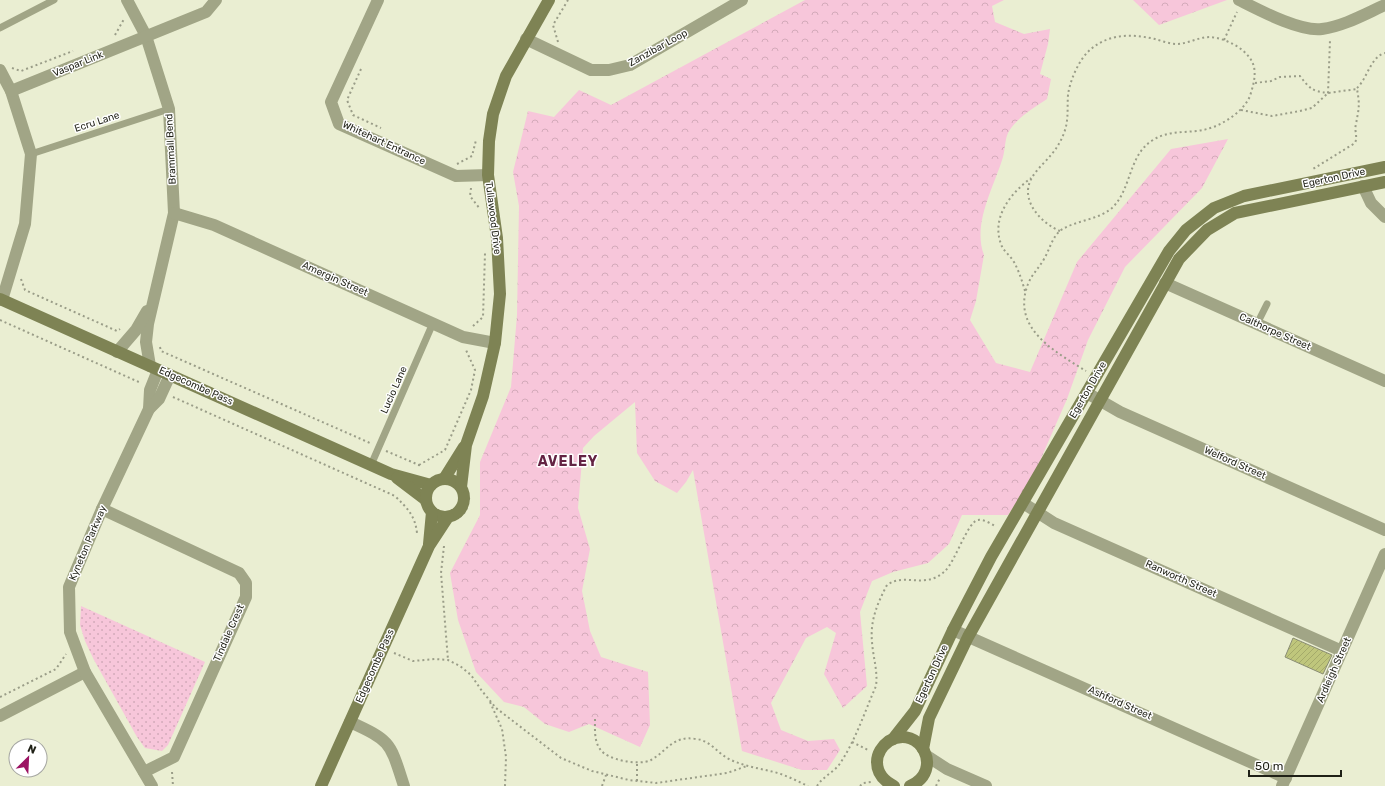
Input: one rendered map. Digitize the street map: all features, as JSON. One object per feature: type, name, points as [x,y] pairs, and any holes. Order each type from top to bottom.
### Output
[{"type":"street","name":"Brammall Bend","points":[[118,352],[141,332],[152,304],[174,213],[169,109],[146,36],[127,0]]},
{"type":"street","name":"Vaspar Link","points":[[11,91],[206,12],[216,0]]},
{"type":"street","name":"Whitehart Entrance","points":[[378,0],[332,102],[339,124],[456,176],[488,175]]},
{"type":"street","name":"Tullawood Drive","points":[[461,488],[466,445],[483,396],[495,343],[500,294],[497,238],[488,175],[489,141],[493,114],[506,76],[548,0]]},
{"type":"street","name":"Zanzibar Loop","points":[[526,39],[590,70],[609,70],[630,65],[742,0]]},
{"type":"street","points":[[1240,1],[1282,20],[1320,30],[1337,26],[1385,5]]},
{"type":"street","points":[[0,70],[11,91],[31,154],[25,224],[1,299]]},
{"type":"street","name":"Egerton Drive","points":[[879,782],[878,755],[886,743],[893,739],[915,711],[953,630],[991,557],[1169,251],[1186,230],[1214,208],[1244,196],[1385,167]]},
{"type":"street","name":"Egerton Drive","points":[[914,786],[924,775],[927,762],[925,752],[930,718],[968,637],[1179,259],[1207,230],[1235,213],[1385,182]]},
{"type":"street","points":[[1362,186],[1371,203],[1385,217]]},
{"type":"street","name":"Amergin Street","points":[[174,213],[214,225],[469,338],[495,343]]},
{"type":"street","name":"Calthorpe Street","points":[[1165,283],[1385,381]]},
{"type":"street","name":"Edgecombe Pass","points":[[1,299],[412,484],[431,485]]},
{"type":"street","name":"Brammall Bend","points":[[141,332],[146,342],[154,368]]},
{"type":"street","name":"Kyneton Parkway","points":[[149,409],[150,387],[154,368]]},
{"type":"street","name":"Kyneton Parkway","points":[[152,786],[86,672],[70,632],[69,587],[102,509],[149,409],[159,399],[170,375]]},
{"type":"street","name":"Welford Street","points":[[1087,393],[1120,412],[1385,530]]},
{"type":"street","name":"Tullawood Drive","points":[[444,479],[466,445]]},
{"type":"street","points":[[444,479],[454,481],[464,493],[463,506],[459,511],[448,517],[437,515],[432,512],[426,500],[428,489],[431,485],[444,479]]},
{"type":"street","name":"Edgecombe Pass","points":[[412,484],[426,500]]},
{"type":"street","name":"Ranworth Street","points":[[1023,502],[1054,523],[1342,651]]},
{"type":"street","name":"Tindale Crest","points":[[102,509],[239,573],[246,583],[246,597],[174,757],[144,772]]},
{"type":"street","name":"Edgecombe Pass","points":[[429,546],[432,512]]},
{"type":"street","name":"Edgecombe Pass","points":[[321,786],[429,546],[448,517]]},
{"type":"street","name":"Ardleigh Street","points":[[1284,782],[1385,554]]},
{"type":"street","name":"Ashford Street","points":[[953,630],[1284,782]]},
{"type":"street","points":[[0,716],[86,672]]},
{"type":"street","points":[[350,722],[376,734],[384,740],[392,751],[404,786]]},
{"type":"street","points":[[893,739],[902,737],[910,738],[944,767],[986,786]]},
{"type":"street","points":[[879,782],[894,786]]},
{"type":"lane","points":[[0,28],[54,0]]},
{"type":"lane","name":"Ecru Lane","points":[[31,154],[169,109]]},
{"type":"lane","points":[[1257,324],[1267,304]]},
{"type":"lane","name":"Lucio Lane","points":[[371,465],[433,323]]},
{"type":"path","points":[[559,42],[553,25],[568,0]]},
{"type":"path","points":[[1224,40],[1240,1]]},
{"type":"path","points":[[108,38],[115,35],[122,20],[134,13]]},
{"type":"path","points":[[1026,292],[1013,261],[1001,243],[999,228],[1002,210],[1016,190],[1032,177],[1060,143],[1068,119],[1070,87],[1083,58],[1092,48],[1109,39],[1126,34],[1177,44],[1208,37],[1224,40],[1233,44],[1252,62],[1254,83],[1248,101],[1241,110],[1219,124],[1207,129],[1179,131],[1155,138],[1144,147],[1138,155],[1118,201],[1110,209],[1060,231],[1055,236],[1044,260],[1034,273],[1026,292],[1024,306],[1030,328],[1059,354],[1096,377]]},
{"type":"path","points":[[21,72],[79,49]]},
{"type":"path","points":[[1241,110],[1272,116],[1312,108],[1328,93],[1330,53]]},
{"type":"path","points":[[1254,83],[1271,81],[1280,77],[1300,76],[1309,88],[1314,91],[1328,93],[1357,89],[1364,82],[1375,59],[1379,54],[1385,53]]},
{"type":"path","points":[[363,64],[347,100],[353,115],[388,131]]},
{"type":"path","points":[[1313,170],[1315,166],[1355,143],[1357,137],[1355,125],[1360,106],[1357,89]]},
{"type":"path","points":[[456,164],[465,160],[472,180],[470,196],[481,210]]},
{"type":"path","points":[[1032,177],[1028,189],[1029,199],[1036,212],[1046,224],[1060,231]]},
{"type":"path","points":[[400,501],[412,484],[419,465],[445,450],[471,390],[475,370],[466,351],[472,327],[483,317],[485,246]]},
{"type":"path","points":[[11,271],[19,274],[25,290],[117,331],[126,327],[154,336],[161,351],[419,465]]},
{"type":"path","points":[[0,320],[150,387]]},
{"type":"path","points":[[162,392],[395,496],[411,512],[416,525],[417,535]]},
{"type":"path","points":[[817,786],[820,780],[840,764],[852,742],[876,686],[877,677],[872,643],[872,623],[887,586],[898,581],[929,580],[945,571],[954,558],[969,526],[974,521],[985,521],[998,527]]},
{"type":"path","points":[[0,697],[56,670],[67,650],[75,645]]},
{"type":"path","points":[[383,649],[413,661],[435,659],[448,660],[460,666],[471,675],[496,708],[561,758],[592,771],[637,781],[656,783],[726,773],[747,766]]},
{"type":"path","points":[[488,699],[502,730],[506,757],[505,786]]},
{"type":"path","points":[[594,720],[596,738],[600,750],[611,757],[637,763],[651,760],[674,742],[688,738],[698,739],[707,743],[725,757],[747,766],[775,772],[808,786]]},
{"type":"path","points":[[852,742],[873,752]]},
{"type":"path","points":[[637,763],[637,781]]},
{"type":"path","points":[[936,786],[944,767]]},
{"type":"path","points":[[602,786],[606,775]]},
{"type":"path","points":[[860,786],[865,782],[875,784],[879,782]]},
{"type":"green space","points":[[805,0],[1004,0],[992,6],[995,22],[1024,34],[1050,29],[1048,44],[1040,74],[1051,79],[1047,99],[1020,118],[1008,133],[1003,157],[982,218],[981,243],[984,255],[976,301],[970,320],[996,363],[1030,372],[1077,262],[1171,149],[1228,139],[1202,188],[1125,267],[1088,340],[1067,399],[1032,479],[1008,515],[962,515],[949,544],[928,563],[893,572],[872,581],[860,612],[867,686],[843,708],[824,674],[836,633],[827,627],[806,638],[771,703],[781,730],[808,741],[834,739],[840,750],[827,770],[802,770],[742,751],[693,470],[677,493],[655,481],[637,453],[635,402],[594,436],[583,448],[578,508],[590,549],[582,591],[590,631],[601,657],[648,672],[650,725],[640,747],[589,724],[569,732],[545,724],[524,707],[504,702],[476,672],[458,620],[450,573],[480,515],[480,462],[511,387],[517,315],[519,206],[513,172],[528,111],[554,117],[579,90],[611,105]]},
{"type":"green space","points":[[1133,0],[1227,0],[1159,25]]},
{"type":"green space","points":[[81,606],[205,662],[168,745],[162,751],[145,748],[137,737],[85,641],[80,625]]},
{"type":"building","points":[[1293,638],[1332,655],[1323,674],[1285,657]]},
{"type":"district","name":"AVELEY","points":[[568,461]]}]
